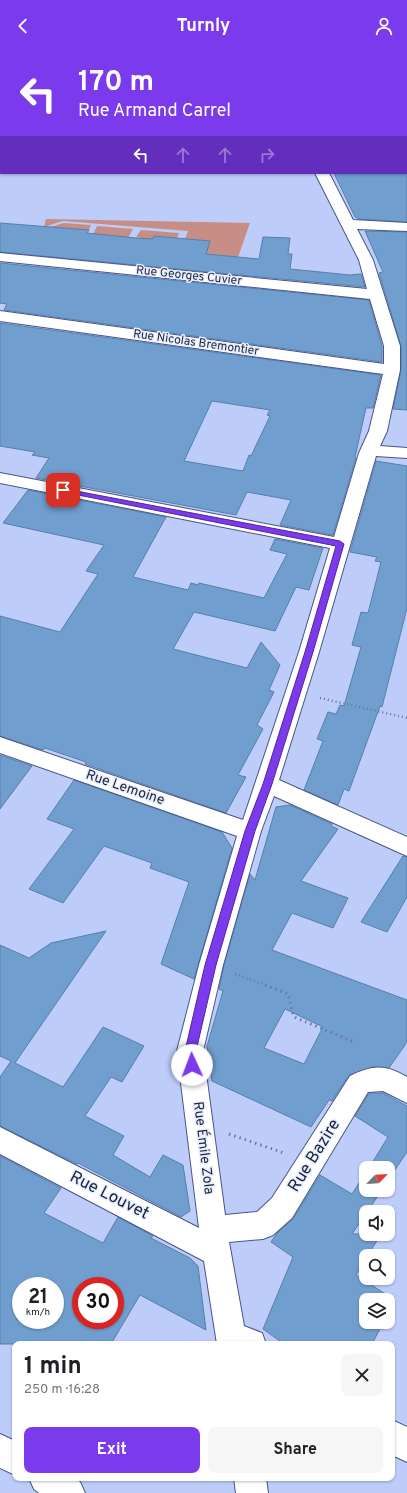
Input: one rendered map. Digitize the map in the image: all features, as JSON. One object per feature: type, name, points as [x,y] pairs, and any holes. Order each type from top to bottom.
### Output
[{"type":"street","name":"Rue Émile Zola","points":[[238,1341],[215,1241],[190,1051],[211,965],[250,831],[267,784],[340,544],[370,450],[378,431],[392,370],[400,347],[378,295],[366,260],[323,174]]},
{"type":"street","points":[[349,224],[407,227]]},
{"type":"street","name":"Rue Georges Cuvier","points":[[0,257],[378,295]]},
{"type":"street","name":"Rue Nicolas Bremontier","points":[[0,316],[392,370]]},
{"type":"street","points":[[370,450],[407,454]]},
{"type":"street","points":[[0,478],[340,544]]},
{"type":"street","name":"Rue Lemoine","points":[[0,746],[250,831]]},
{"type":"street","points":[[267,784],[407,847]]},
{"type":"street","name":"Rue Bazire","points":[[215,1241],[263,1225],[282,1208],[359,1084],[372,1077],[390,1080],[407,1091]]},
{"type":"street","name":"Rue Louvet","points":[[0,1140],[215,1241]]},
{"type":"street","points":[[395,1438],[407,1446]]},
{"type":"street","points":[[0,1450],[12,1457]]},
{"type":"street","points":[[50,1481],[69,1493]]},
{"type":"street","points":[[250,1481],[252,1493]]},
{"type":"path","points":[[296,692],[407,718]]},
{"type":"path","points":[[211,965],[288,994],[294,1017],[354,1042]]},
{"type":"path","points":[[200,1124],[311,1162]]},
{"type":"shaded area","points":[[46,219],[250,223],[238,257],[206,254],[185,239],[188,231],[63,221],[44,227]]},
{"type":"shaded area","points":[[64,223],[91,225],[89,230],[46,228]]},
{"type":"shaded area","points":[[97,226],[133,229],[128,238],[92,236]]},
{"type":"shaded area","points":[[141,230],[179,233],[177,238],[154,236],[152,241],[136,237]]},
{"type":"building","points":[[334,174],[407,174],[407,222],[359,219],[355,217]]},
{"type":"building","points":[[0,223],[89,230],[87,233],[136,238],[153,239],[154,236],[210,241],[206,254],[259,259],[263,237],[290,238],[288,254],[292,254],[290,269],[350,275],[361,274],[365,287],[0,252]]},
{"type":"building","points":[[365,231],[407,232],[407,410],[393,409],[401,370],[401,346],[379,273],[383,272]]},
{"type":"building","points":[[0,263],[369,300],[382,346],[382,362],[4,310],[7,304],[0,303]]},
{"type":"building","points":[[0,323],[381,375],[373,408],[366,408],[356,458],[333,535],[280,525],[291,500],[247,492],[236,515],[36,478],[49,458],[32,455],[35,452],[0,446]],"holes":[[[212,401],[270,410],[267,415],[270,416],[251,456],[249,455],[243,471],[184,461]]]},
{"type":"building","points":[[376,461],[407,466],[407,608],[382,707],[380,706],[349,791],[344,789],[338,805],[304,790],[323,741],[317,739],[328,712],[336,714],[340,705],[344,706],[361,647],[352,645],[361,612],[368,613],[381,562],[375,561],[377,557],[350,552]]},
{"type":"building","points":[[28,490],[166,517],[133,577],[188,590],[191,583],[198,585],[199,583],[264,598],[287,554],[270,550],[275,539],[323,548],[309,590],[296,587],[275,631],[194,612],[173,649],[247,668],[261,642],[280,665],[269,690],[274,692],[257,725],[263,729],[238,775],[246,777],[226,813],[85,764],[86,762],[45,748],[43,750],[0,736],[0,616],[60,632],[98,574],[86,571],[104,545],[3,523]]},
{"type":"building","points":[[0,755],[32,766],[0,809]]},
{"type":"building","points":[[74,780],[222,832],[232,848],[194,979],[161,964],[189,882],[150,868],[152,863],[104,846],[63,903],[29,889],[74,829],[47,819]]},
{"type":"building","points":[[290,805],[332,824],[331,826],[338,829],[301,881],[348,898],[333,928],[292,913],[272,950],[407,1000],[407,1042],[389,1068],[372,1067],[349,1075],[332,1101],[329,1100],[311,1127],[212,1081],[207,1046],[223,991],[219,989],[224,965],[250,874],[255,880],[276,807]],"holes":[[[285,1009],[323,1027],[304,1064],[264,1048]]]},
{"type":"building","points":[[403,856],[407,857],[407,897],[387,932],[361,922]]},
{"type":"building","points":[[106,931],[15,1063],[63,1087],[103,1027],[144,1046],[122,1082],[111,1077],[85,1116],[124,1136],[113,1155],[150,1177],[163,1155],[183,1165],[190,1211],[181,1217],[78,1163],[77,1164],[0,1126],[0,1077],[11,1061],[0,1056],[0,945],[29,958],[51,943]]},
{"type":"building","points":[[369,1093],[383,1093],[407,1106],[407,1152],[395,1170],[395,1161],[373,1161],[388,1137],[355,1116]]},
{"type":"building","points":[[0,1156],[61,1188],[44,1213],[103,1243],[118,1217],[153,1236],[151,1238],[190,1258],[198,1266],[206,1330],[140,1295],[124,1322],[124,1277],[72,1277],[72,1329],[120,1329],[113,1341],[12,1341],[12,1344],[0,1344]]},
{"type":"building","points":[[320,1175],[352,1194],[359,1183],[359,1197],[377,1197],[372,1205],[359,1205],[359,1224],[352,1234],[359,1234],[359,1241],[377,1241],[372,1249],[359,1249],[359,1270],[356,1275],[359,1277],[359,1285],[372,1285],[384,1293],[359,1293],[359,1329],[380,1329],[374,1341],[280,1341],[263,1329],[293,1257],[271,1242],[277,1233],[293,1219]]},
{"type":"route","points":[[63,490],[340,544],[309,652],[267,784],[250,831],[211,965],[190,1051],[192,1065]]}]
